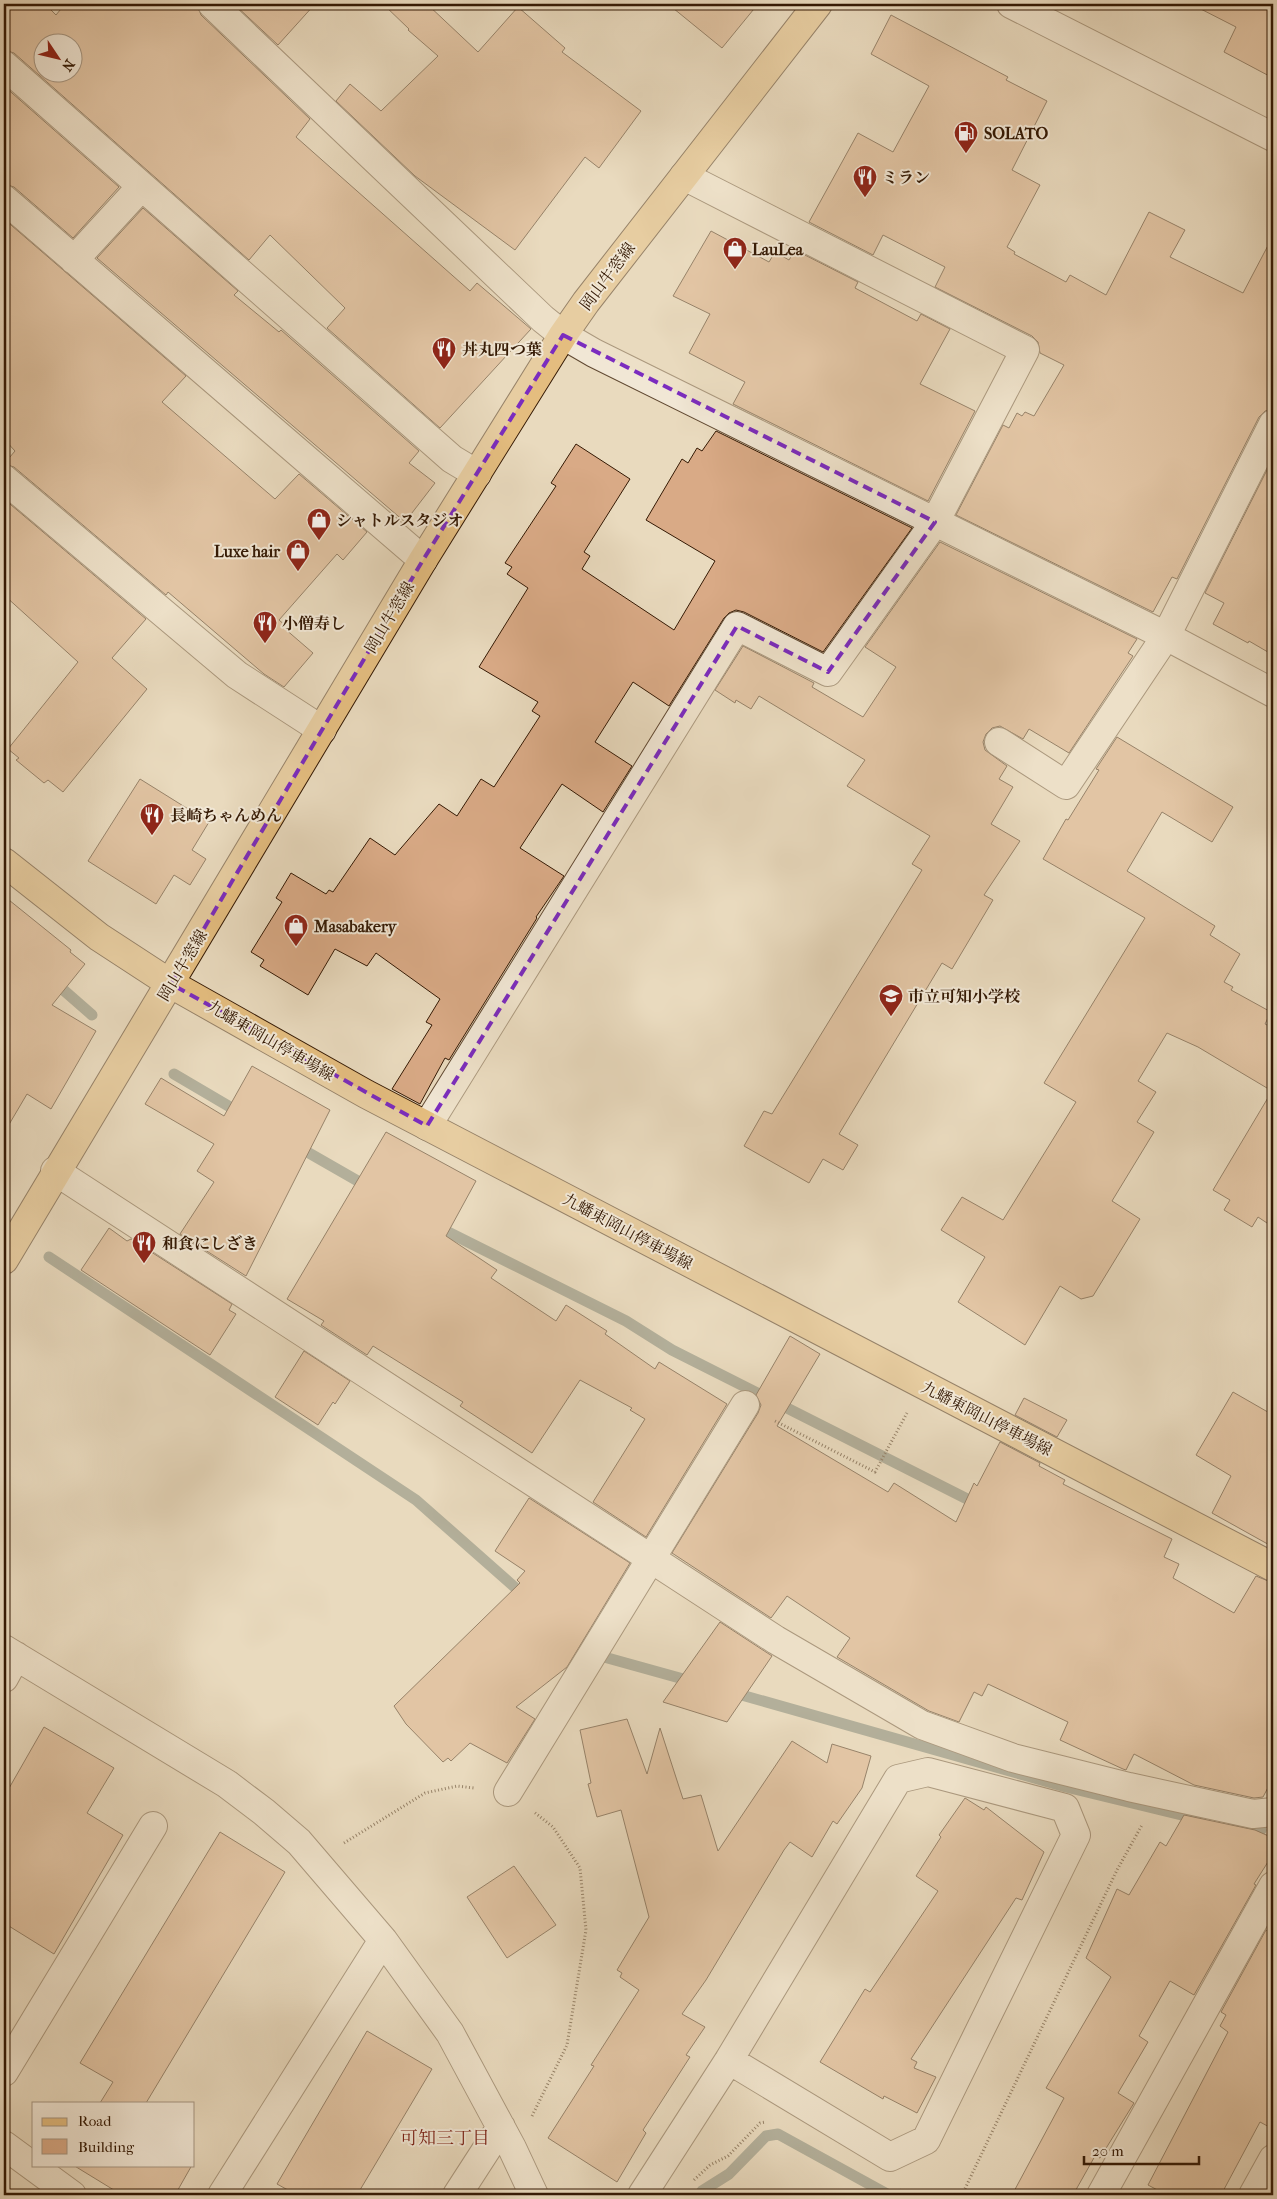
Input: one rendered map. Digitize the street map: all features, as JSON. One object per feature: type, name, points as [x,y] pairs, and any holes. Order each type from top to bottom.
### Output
[{"type":"main road","name":"岡山牛窓線","points":[[4,1260],[11,1232],[55,1171],[171,984],[424,560],[563,335],[586,302],[818,4]]},
{"type":"main road","name":"九蟠東岡山停車場線","points":[[4,862],[99,937],[171,984],[366,1094],[1273,1567]]},
{"type":"street","points":[[212,4],[543,319],[563,335],[594,353],[1166,636],[1273,693]]},
{"type":"street","points":[[1011,4],[1273,137]]},
{"type":"street","points":[[4,65],[452,459],[477,474]]},
{"type":"street","points":[[427,1126],[737,626],[828,672],[935,522],[1024,350],[684,176]]},
{"type":"street","points":[[74,260],[141,187]]},
{"type":"street","points":[[4,199],[424,560]]},
{"type":"street","points":[[999,742],[1066,785],[1166,636],[1273,424]]},
{"type":"street","points":[[4,479],[236,675],[322,730]]},
{"type":"street","points":[[55,1171],[776,1640],[922,1725],[1013,1758],[1253,1814],[1273,1812]]},
{"type":"street","points":[[508,1792],[745,1406]]},
{"type":"street","points":[[8,1661],[227,1784],[299,1842],[384,1940],[450,2034],[506,2137],[534,2195]]},
{"type":"street","points":[[642,2195],[729,2060],[898,1779],[928,1772],[1065,1808],[1076,1835],[926,2140],[890,2157],[729,2060]]},
{"type":"street","points":[[4,2072],[153,1826]]},
{"type":"street","points":[[1102,2195],[1273,1886]]},
{"type":"street","points":[[222,2195],[384,1940]]},
{"type":"street","points":[[457,2195],[506,2137]]},
{"type":"street","points":[[4,2145],[32,2166]]},
{"type":"street","points":[[1253,2195],[1273,2158]]},
{"type":"street","points":[[33,2166],[72,2195]]},
{"type":"path","points":[[745,1406],[874,1472],[889,1446]]},
{"type":"path","points":[[316,1862],[369,1826],[425,1793],[457,1786],[508,1792],[553,1827],[580,1868],[586,1930],[567,2045],[535,2111],[506,2137]]},
{"type":"path","points":[[962,2195],[1117,1870],[1145,1820]]},
{"type":"path","points":[[689,2188],[710,2165],[728,2156],[760,2123],[768,2121]]},
{"type":"path","points":[[892,2186],[908,2195]]},
{"type":"highlighted area","points":[[563,335],[935,522],[828,672],[737,626],[427,1126],[171,984],[423,560]]},
{"type":"building","points":[[4,4],[45,4],[56,15],[65,4],[197,4],[201,15],[310,119],[296,137],[470,291],[477,283],[531,329],[440,428],[327,328],[345,308],[270,235],[249,260],[47,82],[82,82],[82,32],[32,32],[32,69],[14,53],[4,50]]},
{"type":"building","points":[[234,4],[315,4],[278,45]]},
{"type":"building","points":[[383,4],[427,4],[478,52],[518,7],[565,48],[562,52],[641,111],[599,168],[585,157],[515,250],[415,176],[336,101],[350,84],[381,111],[438,56],[408,30]]},
{"type":"building","points":[[668,4],[758,4],[722,48]]},
{"type":"building","points":[[1191,4],[1273,4],[1273,78],[1224,52],[1236,27]]},
{"type":"building","points":[[891,15],[1008,77],[1006,80],[1047,101],[1012,170],[1040,185],[1007,247],[1015,252],[1014,254],[1066,282],[1070,275],[1106,295],[1149,212],[1185,230],[1170,257],[1243,293],[1273,236],[1273,409],[1265,411],[1259,417],[1177,579],[1172,577],[1153,612],[956,515],[1003,425],[1009,428],[1017,413],[1022,416],[1025,412],[1034,416],[1064,365],[1040,353],[1038,342],[1032,336],[935,287],[945,267],[883,235],[873,255],[809,222],[858,133],[893,152],[929,86],[871,54]]},
{"type":"building","points":[[4,86],[119,187],[73,238],[14,187],[4,184]]},
{"type":"building","points":[[143,208],[238,291],[234,295],[279,332],[281,330],[419,451],[409,463],[435,483],[405,522],[97,258]]},
{"type":"building","points":[[4,219],[186,376],[162,402],[275,499],[299,474],[367,532],[343,560],[337,554],[279,620],[286,626],[284,628],[313,653],[284,687],[264,674],[168,592],[166,595],[14,467],[4,464],[15,451],[4,439]]},
{"type":"building","points":[[711,231],[769,262],[775,252],[789,260],[795,250],[858,282],[855,288],[917,321],[921,314],[950,329],[920,384],[975,411],[928,501],[733,404],[745,382],[689,353],[710,314],[673,296]]},
{"type":"building","points":[[716,431],[912,528],[823,652],[744,612],[736,610],[724,618],[669,706],[633,682],[595,742],[632,766],[603,812],[562,784],[520,848],[564,876],[536,917],[449,1060],[445,1058],[420,1104],[392,1089],[432,1025],[426,1022],[440,999],[376,953],[367,966],[335,949],[308,995],[260,966],[264,960],[251,952],[282,902],[276,898],[291,873],[326,894],[329,890],[333,892],[370,838],[395,855],[439,804],[457,816],[481,779],[494,787],[540,716],[532,711],[538,702],[479,667],[528,588],[507,574],[512,567],[505,563],[556,486],[551,483],[576,444],[630,479],[584,552],[590,556],[582,569],[674,630],[715,561],[646,520],[682,459],[688,463],[697,448],[702,451]]},
{"type":"building","points":[[1273,458],[1273,655],[1213,624],[1224,603],[1205,593]]},
{"type":"building","points":[[4,499],[146,619],[112,658],[147,689],[63,792],[48,780],[44,783],[16,760],[19,758],[8,749],[78,662],[4,595]]},
{"type":"building","points":[[940,542],[1137,639],[1128,653],[1133,656],[1069,753],[1029,729],[1023,739],[1000,726],[992,728],[986,734],[983,742],[985,750],[1007,766],[999,779],[1013,787],[991,824],[1020,841],[984,895],[993,900],[952,969],[942,963],[839,1134],[858,1145],[843,1170],[823,1159],[809,1183],[744,1146],[764,1111],[772,1114],[922,870],[912,864],[930,836],[847,786],[865,760],[759,696],[751,709],[736,700],[735,703],[715,690],[743,646],[814,683],[812,687],[863,717],[896,667],[865,647]]},
{"type":"building","points":[[1117,737],[1233,807],[1212,842],[1162,812],[1127,871],[1215,926],[1210,935],[1240,954],[1224,982],[1233,987],[1231,990],[1271,1012],[1265,1024],[1273,1028],[1273,1227],[1258,1217],[1252,1227],[1224,1210],[1230,1200],[1213,1190],[1272,1091],[1198,1047],[1167,1033],[1138,1081],[1156,1092],[1137,1122],[1154,1132],[1112,1201],[1140,1219],[1093,1296],[1081,1299],[1060,1286],[1025,1345],[958,1302],[985,1257],[941,1230],[962,1197],[1003,1220],[1076,1102],[1044,1083],[1145,918],[1043,859],[1066,819],[1068,820],[1099,770],[1096,769]]},
{"type":"building","name":"長崎ちゃんめん","points":[[140,779],[209,822],[192,850],[206,859],[190,885],[174,875],[156,904],[88,861]]},
{"type":"building","points":[[4,896],[71,950],[70,952],[85,964],[52,1005],[96,1031],[51,1109],[27,1094],[4,1133]]},
{"type":"building","points":[[252,1066],[330,1110],[246,1276],[180,1234],[214,1182],[197,1171],[214,1144],[145,1104],[161,1078],[224,1116]]},
{"type":"building","points":[[386,1132],[476,1181],[446,1236],[497,1270],[491,1278],[556,1321],[566,1305],[607,1331],[605,1334],[655,1369],[659,1362],[727,1404],[646,1537],[593,1502],[645,1419],[630,1410],[632,1408],[580,1380],[532,1453],[460,1406],[463,1402],[373,1346],[367,1355],[321,1325],[324,1321],[287,1299]]},
{"type":"building","points":[[109,1228],[127,1241],[131,1239],[232,1304],[229,1310],[236,1314],[210,1355],[81,1270]]},
{"type":"building","points":[[790,1336],[820,1354],[777,1426],[888,1492],[894,1483],[956,1522],[974,1483],[977,1486],[1000,1442],[1040,1463],[1039,1466],[1065,1480],[1063,1484],[1172,1539],[1164,1557],[1179,1564],[1173,1578],[1234,1613],[1256,1576],[1273,1583],[1273,1778],[1263,1797],[1254,1798],[1194,1785],[1134,1754],[1126,1770],[1123,1769],[1060,1740],[1068,1722],[988,1684],[982,1696],[974,1692],[959,1722],[929,1711],[837,1657],[850,1638],[787,1596],[771,1618],[672,1553],[758,1413],[761,1405],[756,1395]]},
{"type":"building","points":[[304,1351],[350,1381],[318,1425],[275,1397]]},
{"type":"building","points":[[1233,1392],[1273,1415],[1273,1547],[1212,1513],[1231,1476],[1196,1455]]},
{"type":"building","points":[[1024,1398],[1067,1420],[1057,1437],[1015,1415]]},
{"type":"building","points":[[529,1498],[630,1563],[567,1667],[516,1707],[535,1719],[507,1763],[470,1743],[451,1761],[448,1758],[443,1762],[406,1724],[394,1706],[520,1583],[517,1580],[525,1571],[495,1551]]},
{"type":"building","points":[[720,1622],[772,1656],[727,1722],[663,1702]]},
{"type":"building","points":[[627,1719],[647,1774],[660,1728],[683,1799],[701,1795],[718,1851],[792,1741],[827,1763],[832,1744],[871,1756],[862,1788],[837,1824],[833,1821],[812,1857],[790,1842],[784,1850],[706,1980],[682,2014],[705,2027],[686,2055],[690,2057],[643,2130],[646,2133],[617,2182],[548,2138],[594,2066],[591,2065],[639,1990],[620,1977],[622,1973],[617,1970],[649,1917],[621,1810],[597,1817],[588,1784],[591,1783],[580,1730]]},
{"type":"building","points":[[44,1727],[114,1768],[87,1813],[123,1835],[54,1954],[4,1923],[4,1797]]},
{"type":"building","points":[[965,1798],[984,1810],[986,1807],[1044,1852],[1022,1900],[1016,1898],[911,2059],[917,2062],[914,2068],[936,2077],[917,2113],[884,2096],[883,2099],[820,2062],[865,1989],[870,1992],[938,1891],[916,1876],[941,1837],[939,1835]]},
{"type":"building","points":[[1184,1815],[1255,1830],[1273,1838],[1273,1854],[1254,1884],[1256,1885],[1194,1995],[1170,1981],[1139,2036],[1148,2042],[1118,2093],[1134,2103],[1100,2158],[1095,2156],[1073,2195],[1012,2195],[1064,2098],[1046,2088],[1111,1977],[1086,1958],[1117,1889],[1129,1895],[1160,1842],[1166,1846]]},
{"type":"building","points":[[220,1832],[285,1872],[147,2102],[101,2102],[113,2082],[80,2063]]},
{"type":"building","points":[[514,1866],[556,1925],[507,1958],[467,1897]]},
{"type":"building","points":[[1266,1930],[1273,1935],[1273,2129],[1260,2122],[1221,2195],[1167,2195],[1148,2185],[1228,2032],[1220,2026],[1226,2015],[1221,2012]]},
{"type":"building","points":[[367,2031],[432,2069],[357,2195],[297,2195],[277,2184]]},
{"type":"building","points":[[75,2166],[191,2166],[175,2195],[122,2195]]},
{"type":"waterway","points":[[52,980],[92,1015]]},
{"type":"waterway","points":[[174,1074],[242,1114]]},
{"type":"waterway","points":[[295,1145],[370,1188]]},
{"type":"waterway","points":[[436,1226],[626,1321],[672,1350],[979,1505]]},
{"type":"waterway","points":[[49,1257],[416,1500],[527,1598]]},
{"type":"waterway","points":[[569,1635],[604,1657],[694,1682]]},
{"type":"waterway","points":[[731,1692],[1066,1787],[1198,1819]]},
{"type":"waterway","points":[[1235,1827],[1261,1830]]},
{"type":"waterway","points":[[699,2195],[702,2191],[729,2174],[766,2136],[778,2134],[889,2195]]},
{"type":"place","name":"SOLATO","points":[[966,154]]},
{"type":"place","name":"ミラン","points":[[865,198]]},
{"type":"place","name":"LauLea","points":[[735,270]]},
{"type":"place","name":"丼丸四つ葉","points":[[444,370]]},
{"type":"place","name":"シャトルスタジオ","points":[[319,541]]},
{"type":"place","name":"Luxe hair","points":[[298,572]]},
{"type":"place","name":"小僧寿し","points":[[265,644]]},
{"type":"place","name":"長崎ちゃんめん","points":[[152,836]]},
{"type":"place","name":"Masabakery","points":[[296,947]]},
{"type":"place","name":"市立可知小学校","points":[[891,1017]]},
{"type":"place","name":"和食にしざき","points":[[144,1264]]},
{"type":"district","name":"可知三丁目","points":[[445,2138]]}]
